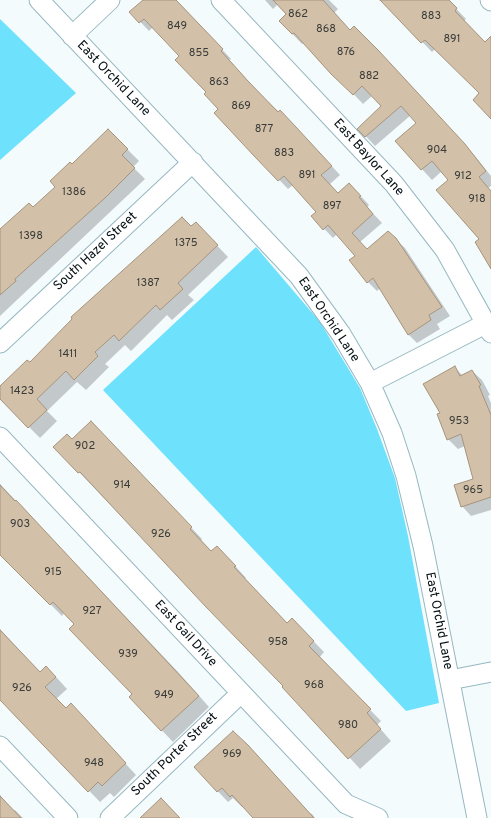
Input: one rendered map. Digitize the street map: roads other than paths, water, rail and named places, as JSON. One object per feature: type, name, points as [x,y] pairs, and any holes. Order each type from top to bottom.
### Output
[{"type":"street","name":"East Orchid Lane","points":[[39,0],[299,276],[341,334],[370,383],[392,433],[406,476],[424,546],[476,818]]},
{"type":"street","points":[[72,36],[110,0]]},
{"type":"street","name":"East Baylor Lane","points":[[221,0],[394,184],[445,250],[489,328]]},
{"type":"street","name":"South Hazel Street","points":[[0,343],[193,162]]},
{"type":"street","points":[[370,383],[489,328]]},
{"type":"street","name":"East Gail Drive","points":[[0,437],[346,804],[378,818]]},
{"type":"street","points":[[450,680],[491,672]]},
{"type":"street","name":"South Porter Street","points":[[110,818],[240,693]]},
{"type":"street","points":[[0,746],[68,818]]}]
